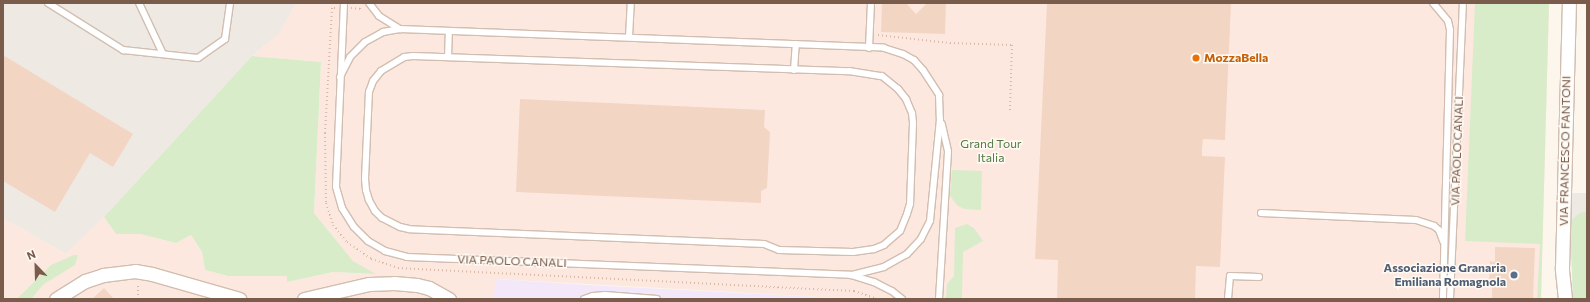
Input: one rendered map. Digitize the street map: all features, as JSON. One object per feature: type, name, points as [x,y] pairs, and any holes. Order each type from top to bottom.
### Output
[{"type":"street","name":"VIA FRANCESCO FANTONI","points":[[1565,299],[1562,268],[1569,3]]},
{"type":"street","points":[[56,299],[85,281],[119,272],[141,272],[239,299]]},
{"type":"street","points":[[304,299],[369,284],[394,283],[417,285],[429,288],[449,299]]},
{"type":"lane","points":[[48,3],[123,50],[198,58],[225,40],[230,3]]},
{"type":"lane","points":[[139,3],[163,54]]},
{"type":"lane","name":"VIA PAOLO CANALI","points":[[344,3],[336,187],[342,208],[354,227],[368,241],[385,251],[407,257],[852,275],[874,282],[892,291],[902,299]]},
{"type":"lane","points":[[369,3],[379,16],[400,29]]},
{"type":"lane","points":[[629,37],[631,3]]},
{"type":"lane","points":[[869,48],[871,3]]},
{"type":"lane","points":[[1433,3],[1448,21],[1450,30],[1443,299]]},
{"type":"lane","name":"VIA PAOLO CANALI","points":[[1450,299],[1463,3]]},
{"type":"lane","points":[[340,76],[350,57],[365,42],[383,32],[400,29],[884,48],[896,52],[914,60],[923,70],[939,95],[940,118],[930,221],[926,232],[914,248],[897,261],[884,267],[852,275]]},
{"type":"lane","points":[[448,57],[449,31]]},
{"type":"lane","points":[[794,70],[796,44]]},
{"type":"lane","points":[[404,57],[448,57],[794,70],[859,72],[882,76],[898,89],[906,99],[913,123],[910,204],[900,231],[884,244],[874,249],[853,252],[779,250],[764,244],[409,229],[400,227],[382,218],[375,211],[368,195],[365,179],[369,92],[373,81],[381,71],[404,57]]},
{"type":"lane","points":[[939,299],[948,151],[940,118]]},
{"type":"lane","points":[[1261,213],[1426,222],[1439,230],[1443,239],[1445,255]]},
{"type":"lane","points":[[1228,299],[1230,276],[1259,277]]},
{"type":"lane","points":[[584,299],[593,296],[605,295],[656,299]]},
{"type":"path","points":[[877,35],[1012,46],[1010,110]]},
{"type":"path","points":[[138,299],[137,286],[141,272]]},
{"type":"shaded area","points":[[3,3],[296,3],[279,34],[252,56],[104,217],[66,254],[3,218]]},
{"type":"shaded area","name":"Grand Tour Italia","points":[[296,3],[1549,3],[1541,299],[857,299],[496,279],[494,299],[3,299],[3,218],[66,254],[104,217],[116,234],[140,234],[176,243],[191,235],[202,252],[205,270],[228,276],[287,276],[287,282],[333,272],[375,274],[353,261],[314,213],[321,62],[252,56],[279,34]]},
{"type":"shaded area","points":[[1569,193],[1587,193],[1587,299],[1573,299]]},
{"type":"shaded area","points":[[495,279],[588,285],[857,299],[494,299]]},
{"type":"green space","points":[[1475,3],[1549,3],[1541,298],[1555,299],[1537,299],[1540,244],[1465,241]]},
{"type":"green space","points":[[252,56],[321,62],[314,213],[353,261],[376,274],[333,272],[287,282],[287,276],[228,276],[205,270],[202,252],[191,235],[176,243],[140,234],[116,234],[104,217]]},
{"type":"green space","points":[[952,170],[982,171],[981,210],[965,209],[958,206],[953,200],[950,195]]},
{"type":"green space","points":[[1582,212],[1587,212],[1587,299],[1573,299],[1570,222]]},
{"type":"green space","points":[[967,224],[974,228],[983,241],[963,252],[962,299],[946,299],[947,284],[954,276],[955,228]]},
{"type":"green space","points":[[74,255],[78,255],[75,265],[44,284],[31,299],[17,299],[51,265]]},
{"type":"building","points":[[882,3],[906,3],[916,14],[927,3],[946,3],[945,34],[881,32]]},
{"type":"building","points":[[1047,3],[1231,3],[1225,140],[1203,139],[1202,148],[1202,156],[1225,157],[1220,267],[1196,266],[1195,299],[1057,299],[1058,260],[1035,259]]},
{"type":"building","points":[[3,55],[133,134],[113,167],[90,153],[55,212],[3,181]]},
{"type":"building","points":[[520,99],[765,110],[764,127],[770,132],[767,188],[761,191],[761,203],[516,192]]},
{"type":"building","points":[[1495,247],[1535,248],[1533,299],[1492,299],[1492,287],[1489,287],[1490,261],[1495,262]]},
{"type":"building","points":[[104,288],[114,299],[92,299]]},
{"type":"place","name":"MozzaBella","points":[[1196,58]]},
{"type":"place","name":"Associazione Granaria Emiliana Romagnola","points":[[1514,275]]}]
